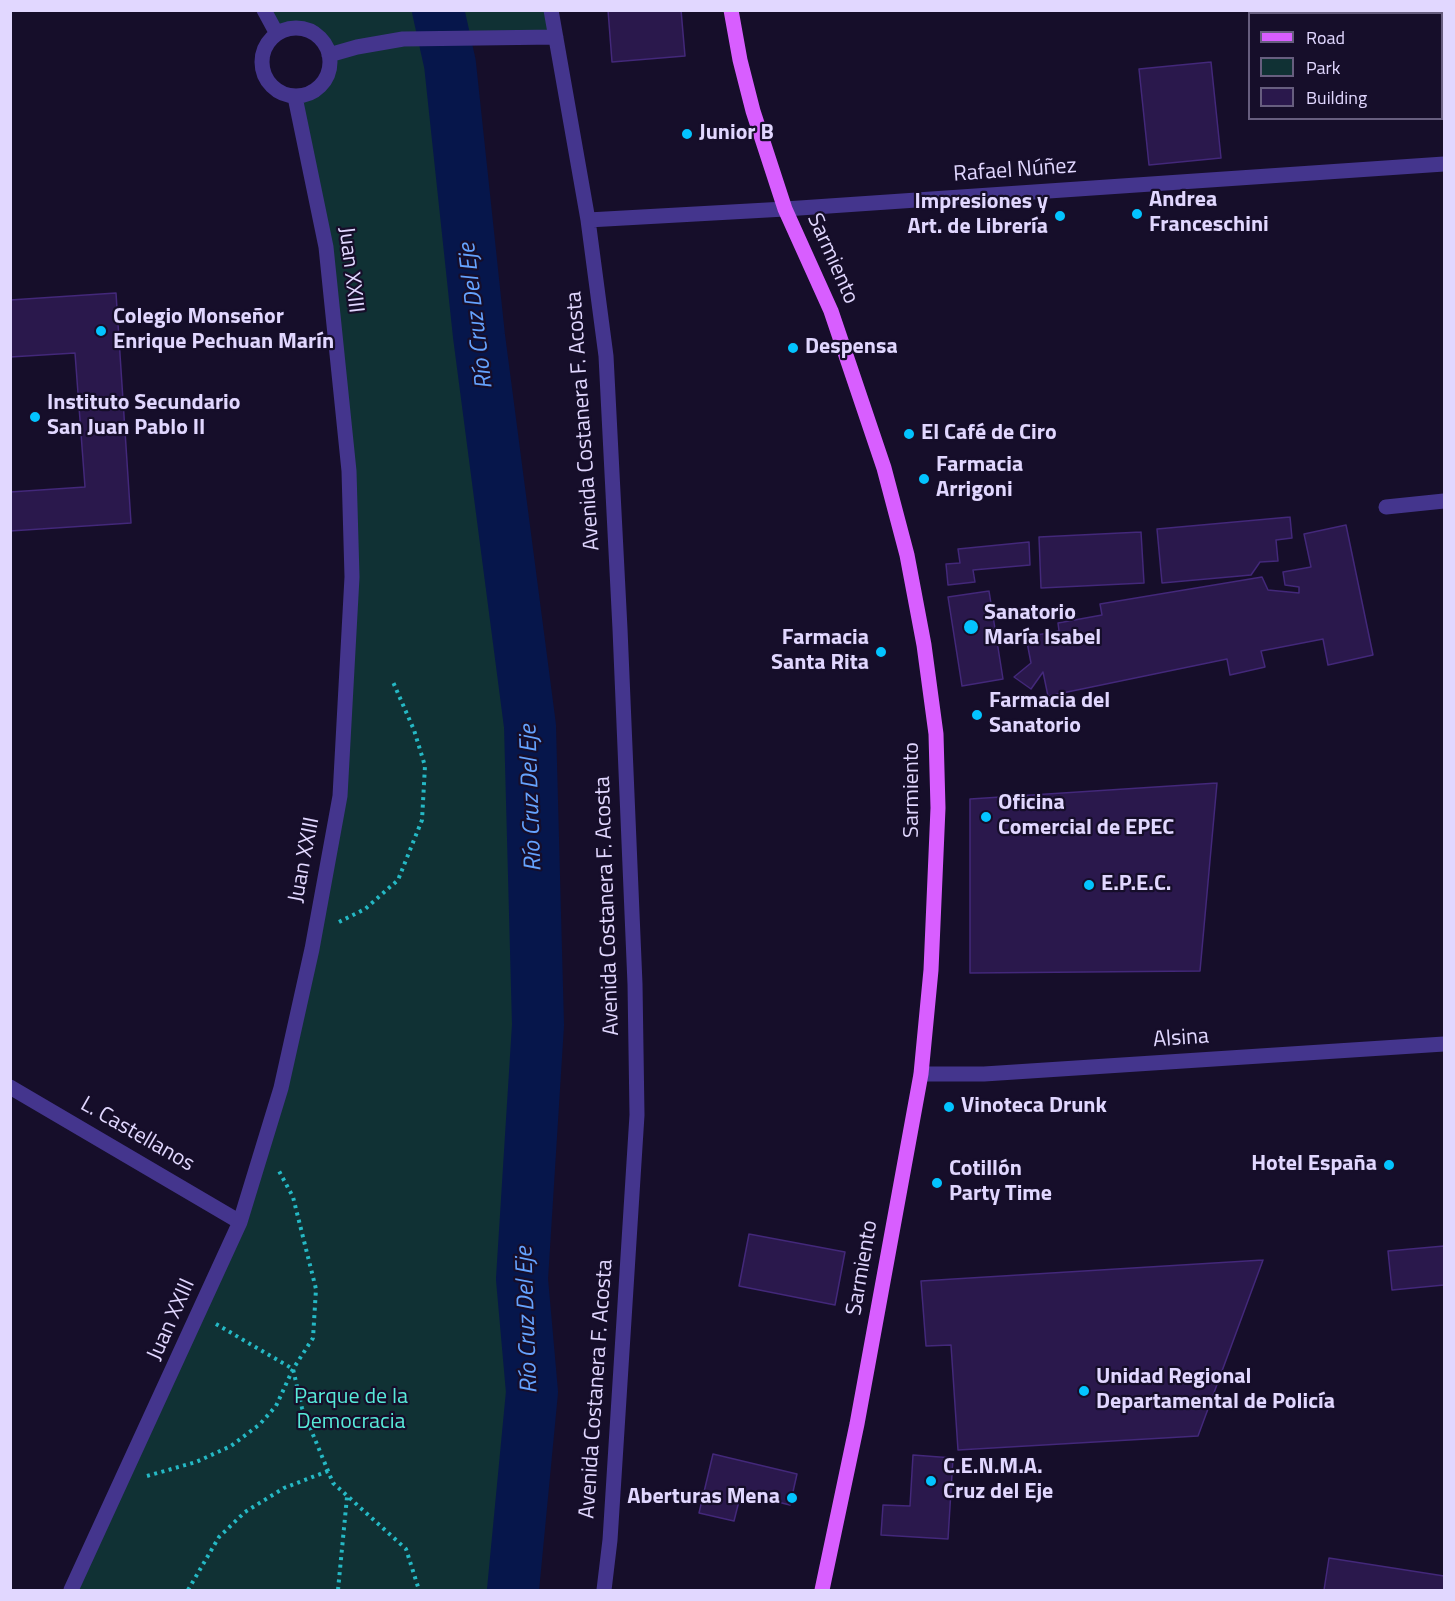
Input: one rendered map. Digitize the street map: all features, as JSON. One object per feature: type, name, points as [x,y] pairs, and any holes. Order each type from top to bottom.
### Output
[{"type":"main road","name":"Sarmiento","points":[[731,10],[742,70],[785,209],[831,311],[884,468],[907,555],[924,645],[936,734],[938,808],[933,876],[931,970],[921,1074],[857,1424],[822,1590]]},
{"type":"street","points":[[264,10],[277,34]]},
{"type":"street","name":"Avenida Costanera F. Acosta","points":[[551,10],[588,220],[606,356],[635,984],[636,1115],[610,1540],[604,1590]]},
{"type":"street","points":[[293,28],[311,32],[325,44],[329,55],[330,70],[323,84],[310,94],[295,96],[281,93],[270,85],[262,68],[265,49],[277,34],[293,28]]},
{"type":"street","points":[[329,55],[357,47],[403,39],[556,37]]},
{"type":"street","name":"Juan XXIII","points":[[71,1590],[240,1222],[281,1088],[314,934],[340,796],[352,577],[349,471],[326,247],[295,96]]},
{"type":"street","name":"Rafael Núñez","points":[[588,220],[785,209],[1444,164]]},
{"type":"street","points":[[1386,507],[1444,501]]},
{"type":"street","name":"Alsina","points":[[921,1074],[984,1074],[1444,1044]]},
{"type":"street","name":"L. Castellanos","points":[[10,1087],[240,1222]]},
{"type":"path","points":[[314,934],[365,909],[398,880],[422,820],[425,766],[414,730],[393,682]]},
{"type":"path","points":[[123,1480],[151,1475],[196,1462],[231,1446],[260,1424],[276,1406],[293,1369],[314,1338],[316,1289],[293,1197],[264,1144]]},
{"type":"path","points":[[199,1314],[293,1369],[303,1408],[333,1483],[406,1549],[419,1590]]},
{"type":"path","points":[[188,1590],[219,1537],[245,1512],[284,1488],[328,1471]]},
{"type":"path","points":[[338,1590],[347,1496]]},
{"type":"green space","name":"Parque de la Democracia","points":[[264,11],[551,11],[556,37],[444,39],[450,64],[479,336],[530,726],[538,1025],[522,1279],[532,1392],[513,1590],[71,1590],[147,1428],[264,1144],[340,796],[349,471],[302,96],[317,90],[323,84],[331,63],[328,49],[316,35],[299,28],[282,31]]},
{"type":"building","points":[[608,10],[681,10],[685,56],[612,62]]},
{"type":"building","points":[[1211,62],[1221,158],[1149,165],[1139,69]]},
{"type":"building","points":[[116,293],[131,523],[10,531],[10,492],[85,487],[75,353],[10,357],[10,300]]},
{"type":"building","points":[[1290,517],[1292,538],[1276,540],[1278,561],[1260,562],[1251,575],[1162,583],[1157,529]]},
{"type":"building","points":[[1346,525],[1373,655],[1328,665],[1323,639],[1261,651],[1265,667],[1230,675],[1227,659],[1048,696],[1043,672],[1031,689],[1014,677],[1031,663],[1026,637],[1059,631],[1058,623],[1102,615],[1100,604],[1262,577],[1268,590],[1299,593],[1299,587],[1285,585],[1283,572],[1311,567],[1304,534]]},
{"type":"building","points":[[1141,532],[1144,583],[1041,588],[1039,537]]},
{"type":"building","points":[[1029,542],[1030,565],[973,570],[975,582],[948,585],[946,564],[960,563],[958,549]]},
{"type":"building","points":[[989,591],[1003,679],[962,686],[948,597]]},
{"type":"building","name":"E.P.E.C.","points":[[1217,783],[1200,971],[970,973],[970,799]]},
{"type":"building","points":[[749,1234],[845,1252],[835,1305],[739,1286]]},
{"type":"building","points":[[1444,1246],[1444,1285],[1392,1290],[1388,1251]]},
{"type":"building","name":"Unidad Regional Departamental de Policía","points":[[1263,1260],[1198,1436],[958,1450],[951,1345],[926,1346],[921,1281]]},
{"type":"building","points":[[713,1454],[797,1474],[790,1505],[741,1493],[734,1521],[699,1513]]},
{"type":"building","name":"C.E.N.M.A. Cruz del Eje","points":[[913,1455],[953,1458],[948,1539],[881,1535],[883,1505],[910,1506]]},
{"type":"building","points":[[1329,1558],[1444,1576],[1444,1590],[1324,1590]]},
{"type":"waterway","name":"Río Cruz Del Eje","points":[[438,10],[450,64],[479,336],[530,726],[538,1025],[522,1279],[532,1392],[513,1590]]},
{"type":"place","name":"Junior B","points":[[687,134]]},
{"type":"place","name":"Andrea Franceschini","points":[[1137,214]]},
{"type":"place","name":"Impresiones y Art. de Librería","points":[[1060,216]]},
{"type":"place","name":"Colegio Monseñor Enrique Pechuan Marín","points":[[101,331]]},
{"type":"place","name":"Despensa","points":[[793,348]]},
{"type":"place","name":"Instituto Secundario San Juan Pablo II","points":[[35,417]]},
{"type":"place","name":"El Café de Ciro","points":[[909,434]]},
{"type":"place","name":"Farmacia Arrigoni","points":[[924,479]]},
{"type":"place","name":"Sanatorio María Isabel","points":[[971,627]]},
{"type":"place","name":"Farmacia Santa Rita","points":[[881,652]]},
{"type":"place","name":"Farmacia del Sanatorio","points":[[977,715]]},
{"type":"place","name":"Oficina Comercial de EPEC","points":[[986,817]]},
{"type":"place","name":"E.P.E.C.","points":[[1089,885]]},
{"type":"place","name":"Vinoteca Drunk","points":[[949,1107]]},
{"type":"place","name":"Hotel España","points":[[1389,1165]]},
{"type":"place","name":"Cotillón Party Time","points":[[937,1183]]},
{"type":"place","name":"Unidad Regional Departamental de Policía","points":[[1084,1391]]},
{"type":"place","name":"C.E.N.M.A. Cruz del Eje","points":[[931,1481]]},
{"type":"place","name":"Aberturas Mena","points":[[792,1498]]}]
